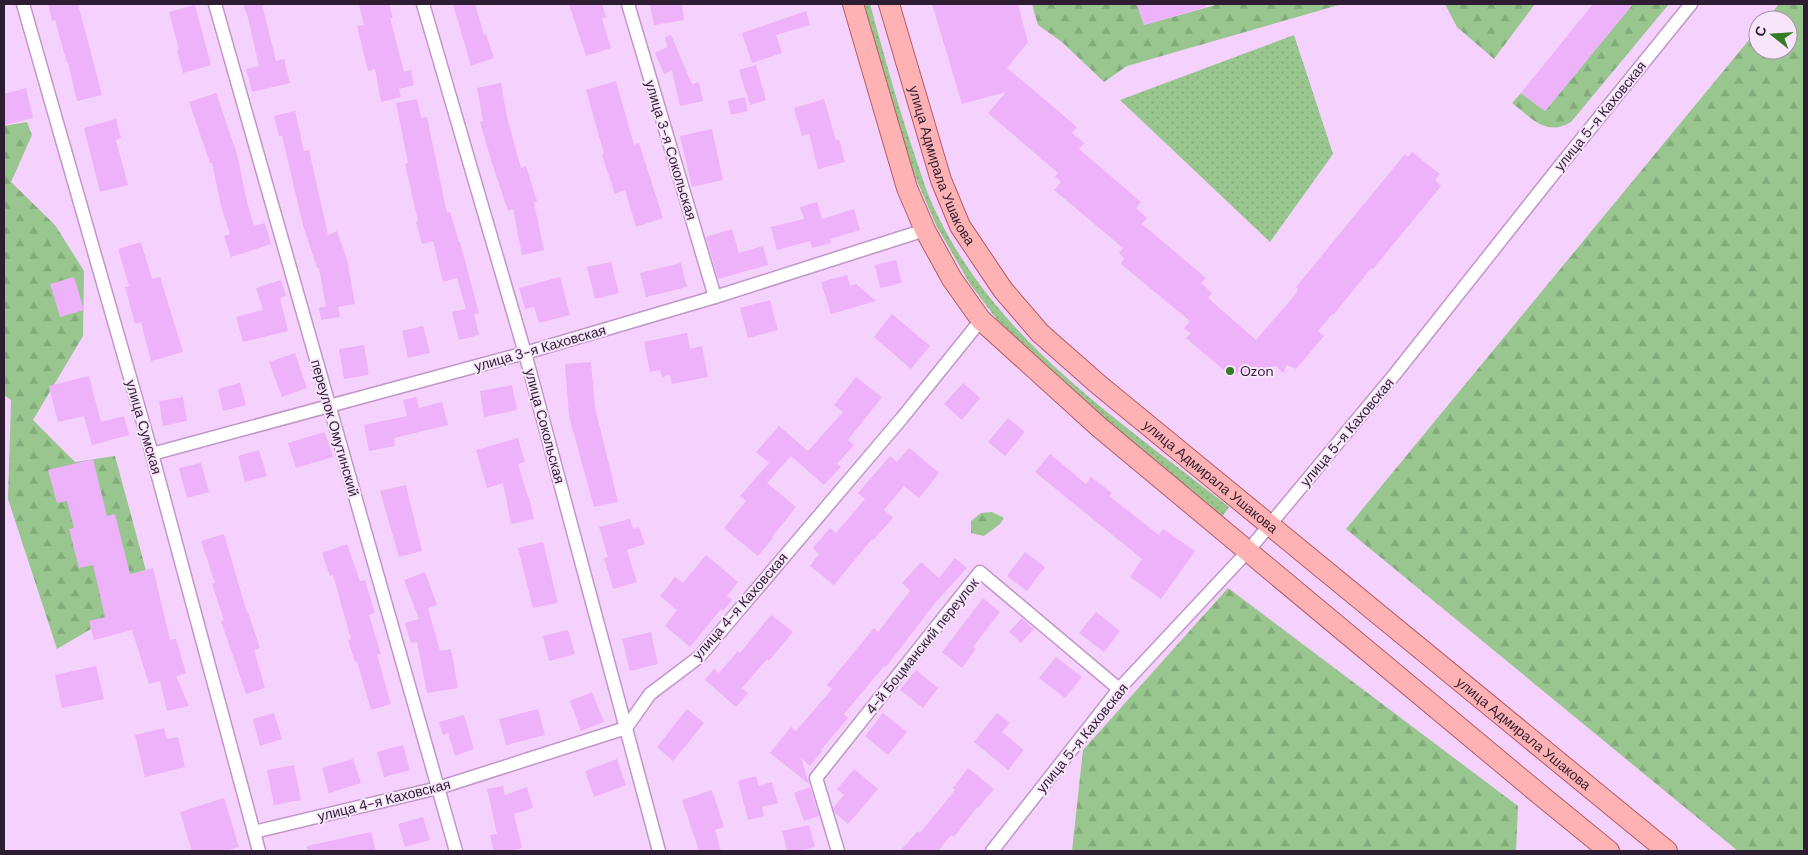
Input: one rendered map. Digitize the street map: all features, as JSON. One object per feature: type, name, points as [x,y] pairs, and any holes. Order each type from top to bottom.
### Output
[{"type":"main road","points":[[853,4],[907,188],[925,230],[952,279],[981,320],[1099,427],[1609,851]]},
{"type":"main road","name":"улица Адмирала Ушакова","points":[[889,4],[941,180],[960,226],[1003,290],[1040,333],[1099,385],[1668,851]]},
{"type":"street","name":"улица Сумская","points":[[23,4],[152,454],[260,851]]},
{"type":"street","name":"переулок Омутинский","points":[[215,4],[456,851]]},
{"type":"street","name":"улица Сокольская","points":[[423,4],[525,353],[659,851]]},
{"type":"street","name":"улица 3-я Сокольская","points":[[628,4],[715,297]]},
{"type":"street","name":"улица 5-я Каховская","points":[[992,851],[1119,689],[1248,550],[1395,374],[1691,4]]},
{"type":"street","name":"улица 3-я Каховская","points":[[152,454],[525,353],[715,297],[925,230]]},
{"type":"street","name":"улица 4-я Каховская","points":[[254,832],[438,788],[626,728],[650,694],[699,657],[902,418],[981,320]]},
{"type":"street","name":"4-й Боцманский переулок","points":[[838,851],[816,778],[980,572],[1119,689]]},
{"type":"green space","points":[[864,4],[870,4],[903,118],[930,199],[955,248],[986,293],[1021,333],[1059,371],[1100,406],[1229,507],[1222,517],[1120,434],[1008,334],[970,284],[936,225],[911,167]]},
{"type":"green space","points":[[1032,4],[1137,4],[1144,25],[1219,4],[1342,4],[1127,66],[1104,82],[1062,42],[1038,25]]},
{"type":"green space","points":[[1445,4],[1535,4],[1494,59],[1457,27]]},
{"type":"green space","points":[[1633,4],[1669,4],[1571,122],[1562,126],[1547,127],[1533,120],[1512,103],[1521,93],[1545,111]]},
{"type":"green space","points":[[1779,4],[1804,4],[1804,851],[1738,851],[1346,529],[1748,41],[1748,60],[1798,60],[1798,10],[1774,10]]},
{"type":"green space","points":[[1294,35],[1333,154],[1270,242],[1120,100]]},
{"type":"green space","points":[[27,122],[32,135],[11,182],[55,225],[84,271],[83,336],[33,420],[75,462],[115,456],[152,593],[57,649],[8,499],[11,400],[4,395],[4,126]]},
{"type":"green space","points":[[992,512],[1004,518],[1000,524],[984,536],[971,533],[971,521],[981,513]]},
{"type":"green space","points":[[1228,588],[1518,806],[1516,851],[1072,851],[1083,750]]},
{"type":"building","points":[[48,4],[78,4],[102,95],[77,101],[68,63],[55,20],[52,21]]},
{"type":"building","points":[[243,4],[262,4],[276,61],[284,59],[290,83],[252,92],[246,69],[259,66]]},
{"type":"building","points":[[359,4],[389,4],[393,18],[390,18],[404,72],[411,70],[414,85],[399,89],[401,97],[381,102],[375,69],[368,71],[357,26],[364,25]]},
{"type":"building","points":[[453,4],[475,4],[484,35],[486,34],[494,58],[471,66]]},
{"type":"building","points":[[569,4],[602,4],[606,17],[602,19],[611,48],[586,56]]},
{"type":"building","points":[[650,4],[682,4],[684,20],[654,25]]},
{"type":"building","points":[[932,4],[1018,4],[1028,42],[1007,68],[1077,127],[1072,133],[1084,143],[1079,149],[1141,202],[1136,208],[1147,218],[1142,224],[1206,278],[1201,283],[1212,293],[1208,298],[1256,340],[1295,295],[1298,289],[1296,287],[1405,154],[1408,157],[1412,152],[1440,174],[1435,180],[1441,186],[1373,269],[1371,268],[1318,331],[1324,336],[1296,369],[1287,365],[1283,373],[1276,366],[1241,374],[1239,372],[1232,377],[1186,338],[1191,333],[1184,328],[1190,321],[1121,264],[1124,258],[1119,253],[1123,248],[1054,190],[1061,182],[1055,177],[1058,173],[988,113],[1006,92],[962,104]]},
{"type":"building","points":[[1137,4],[1205,4],[1206,7],[1144,25]]},
{"type":"building","points":[[1593,4],[1633,4],[1545,111],[1521,93]]},
{"type":"building","points":[[195,5],[211,65],[183,73],[169,12]]},
{"type":"building","points":[[806,11],[810,25],[776,35],[782,53],[752,63],[742,33]]},
{"type":"building","points":[[671,35],[692,84],[699,82],[703,101],[680,106],[672,71],[664,74],[655,53],[667,47],[665,37]]},
{"type":"building","points":[[756,65],[766,100],[750,105],[739,70]]},
{"type":"building","points":[[616,81],[634,145],[639,143],[663,218],[636,227],[625,190],[615,194],[602,155],[604,154],[586,90]]},
{"type":"building","points":[[501,83],[508,121],[521,168],[526,166],[537,201],[534,202],[544,250],[522,255],[513,209],[508,211],[480,122],[483,121],[477,88]]},
{"type":"building","points":[[26,88],[33,118],[4,125],[4,94]]},
{"type":"building","points":[[216,93],[237,154],[254,226],[265,223],[271,244],[231,257],[224,236],[230,234],[221,206],[212,163],[210,163],[189,102]]},
{"type":"building","points":[[745,97],[748,111],[731,115],[728,101]]},
{"type":"building","points":[[417,99],[421,118],[427,117],[447,213],[450,212],[460,242],[479,313],[474,314],[479,335],[459,340],[452,312],[466,309],[457,278],[443,282],[433,241],[422,244],[405,164],[408,163],[396,103]]},
{"type":"building","points":[[824,99],[836,140],[839,139],[845,162],[818,169],[809,134],[802,136],[794,108]]},
{"type":"building","points":[[295,111],[304,151],[309,150],[328,235],[337,231],[347,259],[355,304],[338,307],[340,317],[321,320],[319,308],[326,306],[319,268],[317,268],[303,225],[282,136],[279,136],[274,116]]},
{"type":"building","points":[[116,119],[121,138],[116,140],[128,185],[100,192],[84,128]]},
{"type":"building","points":[[712,129],[723,180],[692,187],[680,136]]},
{"type":"building","points":[[817,202],[822,219],[854,209],[860,230],[830,239],[831,243],[812,248],[810,241],[777,250],[771,227],[804,219],[800,207]]},
{"type":"building","points":[[732,229],[739,253],[763,246],[768,265],[718,279],[706,237]]},
{"type":"building","points":[[141,242],[152,279],[160,277],[183,352],[151,361],[141,322],[135,324],[125,287],[129,286],[118,249]]},
{"type":"building","points":[[896,260],[902,283],[880,288],[875,265]]},
{"type":"building","points":[[611,262],[619,293],[595,299],[587,267]]},
{"type":"building","points":[[681,263],[687,287],[646,297],[640,273]]},
{"type":"building","points":[[847,275],[850,286],[856,284],[876,301],[831,314],[821,282]]},
{"type":"building","points":[[74,277],[84,310],[60,317],[50,284]]},
{"type":"building","points":[[560,277],[570,315],[539,323],[534,307],[525,309],[519,288]]},
{"type":"building","points":[[281,280],[286,296],[280,298],[288,331],[243,342],[236,317],[263,310],[256,288]]},
{"type":"building","points":[[770,300],[778,330],[748,338],[740,308]]},
{"type":"building","points":[[892,314],[930,346],[911,369],[874,337]]},
{"type":"building","points":[[423,326],[430,353],[408,358],[402,331]]},
{"type":"building","points":[[687,333],[690,349],[702,346],[708,377],[672,384],[670,375],[662,377],[660,370],[650,372],[644,342]]},
{"type":"building","points":[[364,345],[369,375],[344,379],[339,349]]},
{"type":"building","points":[[295,353],[307,388],[282,397],[269,362]]},
{"type":"building","points":[[591,362],[595,407],[618,502],[594,507],[569,416],[565,364]]},
{"type":"building","points":[[89,376],[101,422],[124,416],[129,435],[92,445],[84,416],[58,422],[49,386]]},
{"type":"building","points":[[856,377],[882,397],[848,440],[854,445],[837,464],[841,467],[824,485],[791,456],[767,483],[796,507],[758,556],[724,528],[746,501],[740,496],[769,463],[756,452],[779,426],[808,451],[843,412],[834,405]]},
{"type":"building","points":[[240,383],[246,405],[223,411],[218,389]]},
{"type":"building","points":[[963,383],[980,398],[962,420],[944,404]]},
{"type":"building","points":[[512,385],[517,410],[484,417],[480,391]]},
{"type":"building","points":[[183,397],[187,421],[163,426],[159,401]]},
{"type":"building","points":[[416,397],[419,408],[442,402],[448,425],[394,438],[395,446],[369,451],[364,425],[407,416],[403,400]]},
{"type":"building","points":[[1008,418],[1025,432],[1005,456],[988,442]]},
{"type":"building","points":[[325,432],[333,457],[296,468],[288,443]]},
{"type":"building","points":[[518,438],[525,462],[518,464],[534,519],[511,524],[503,483],[487,488],[476,450]]},
{"type":"building","points":[[909,448],[939,473],[919,498],[904,486],[884,510],[893,518],[872,539],[834,585],[810,566],[819,554],[813,548],[830,528],[836,533],[865,499],[858,493],[890,456],[897,462]]},
{"type":"building","points":[[259,450],[267,476],[245,482],[238,456]]},
{"type":"building","points":[[1050,454],[1086,484],[1091,477],[1112,493],[1109,496],[1159,535],[1163,529],[1195,551],[1161,599],[1130,577],[1142,559],[1035,472]]},
{"type":"building","points":[[93,459],[107,516],[115,514],[130,574],[153,568],[170,640],[176,639],[186,673],[176,676],[189,706],[167,711],[160,681],[149,684],[132,630],[94,640],[89,621],[105,617],[93,565],[79,568],[69,529],[74,528],[67,501],[57,503],[48,470]]},
{"type":"building","points":[[201,463],[209,492],[187,498],[179,468]]},
{"type":"building","points":[[406,485],[422,551],[399,557],[380,491]]},
{"type":"building","points":[[630,519],[633,529],[639,527],[645,544],[627,550],[637,582],[613,589],[604,558],[608,557],[599,527]]},
{"type":"building","points":[[224,534],[247,613],[260,648],[254,650],[265,688],[246,694],[221,621],[224,620],[212,584],[215,583],[201,541]]},
{"type":"building","points":[[543,542],[558,603],[533,608],[518,548]]},
{"type":"building","points":[[347,544],[360,581],[365,580],[375,613],[369,615],[381,654],[377,655],[391,704],[371,710],[357,661],[355,662],[348,640],[351,639],[333,575],[330,576],[322,553]]},
{"type":"building","points":[[1025,552],[1045,567],[1027,591],[1007,576]]},
{"type":"building","points":[[706,555],[738,582],[727,596],[732,600],[723,611],[721,609],[690,647],[665,626],[677,610],[660,596],[675,577],[683,583]]},
{"type":"building","points":[[955,558],[967,568],[935,603],[886,667],[884,666],[844,714],[848,718],[810,766],[801,758],[809,784],[770,753],[791,727],[796,731],[832,689],[827,685],[874,628],[878,632],[910,591],[902,583],[921,562],[939,578]]},
{"type":"building","points":[[425,572],[437,605],[428,608],[440,651],[451,649],[458,688],[427,693],[417,642],[411,643],[405,623],[419,619],[404,580]]},
{"type":"building","points":[[983,598],[1000,612],[973,647],[976,649],[962,668],[942,652]]},
{"type":"building","points":[[1096,612],[1120,631],[1104,652],[1079,633]]},
{"type":"building","points":[[771,615],[793,632],[769,661],[767,659],[742,688],[748,693],[736,707],[705,680],[714,669],[719,673],[738,651],[740,653]]},
{"type":"building","points":[[1022,618],[1034,629],[1021,643],[1009,632]]},
{"type":"building","points":[[568,630],[575,654],[549,661],[543,636]]},
{"type":"building","points":[[651,632],[658,664],[630,671],[622,639]]},
{"type":"building","points":[[1056,657],[1082,677],[1065,698],[1039,678]]},
{"type":"building","points":[[96,666],[104,699],[62,708],[55,675]]},
{"type":"building","points":[[916,670],[938,688],[923,708],[900,690]]},
{"type":"building","points":[[592,692],[604,722],[581,731],[570,701]]},
{"type":"building","points":[[538,709],[545,735],[506,745],[499,719]]},
{"type":"building","points":[[687,709],[704,723],[673,761],[657,747]]},
{"type":"building","points":[[274,713],[282,739],[260,746],[253,719]]},
{"type":"building","points":[[883,713],[907,732],[888,755],[865,736]]},
{"type":"building","points":[[997,713],[1010,723],[1002,732],[1024,750],[1008,770],[974,742]]},
{"type":"building","points":[[464,715],[474,749],[455,756],[448,733],[443,735],[439,722]]},
{"type":"building","points":[[164,728],[167,739],[178,737],[185,767],[145,777],[135,735]]},
{"type":"building","points":[[403,745],[410,770],[384,777],[377,752]]},
{"type":"building","points":[[353,759],[361,783],[329,793],[322,768]]},
{"type":"building","points":[[617,759],[626,785],[594,797],[585,771]]},
{"type":"building","points":[[294,765],[301,800],[274,805],[267,770]]},
{"type":"building","points":[[968,768],[994,789],[977,807],[954,837],[951,835],[938,851],[900,851],[918,831],[920,833],[955,790],[953,788]]},
{"type":"building","points":[[854,769],[878,789],[848,824],[835,813],[833,808],[844,795],[837,789]]},
{"type":"building","points":[[756,776],[759,786],[772,782],[778,803],[762,807],[764,816],[748,820],[738,781]]},
{"type":"building","points":[[503,786],[505,795],[527,787],[533,808],[514,814],[522,848],[510,851],[494,851],[490,835],[497,834],[487,789]]},
{"type":"building","points":[[810,787],[819,816],[804,821],[794,793]]},
{"type":"building","points":[[712,790],[724,827],[715,830],[721,851],[699,851],[682,800]]},
{"type":"building","points":[[224,798],[239,847],[225,851],[192,851],[180,812]]},
{"type":"building","points":[[423,817],[430,840],[405,847],[398,824]]},
{"type":"building","points":[[809,825],[815,847],[798,851],[787,851],[782,831]]},
{"type":"building","points":[[371,832],[376,851],[308,851],[307,846]]},
{"type":"place","name":"Ozon","points":[[1230,371]]}]
